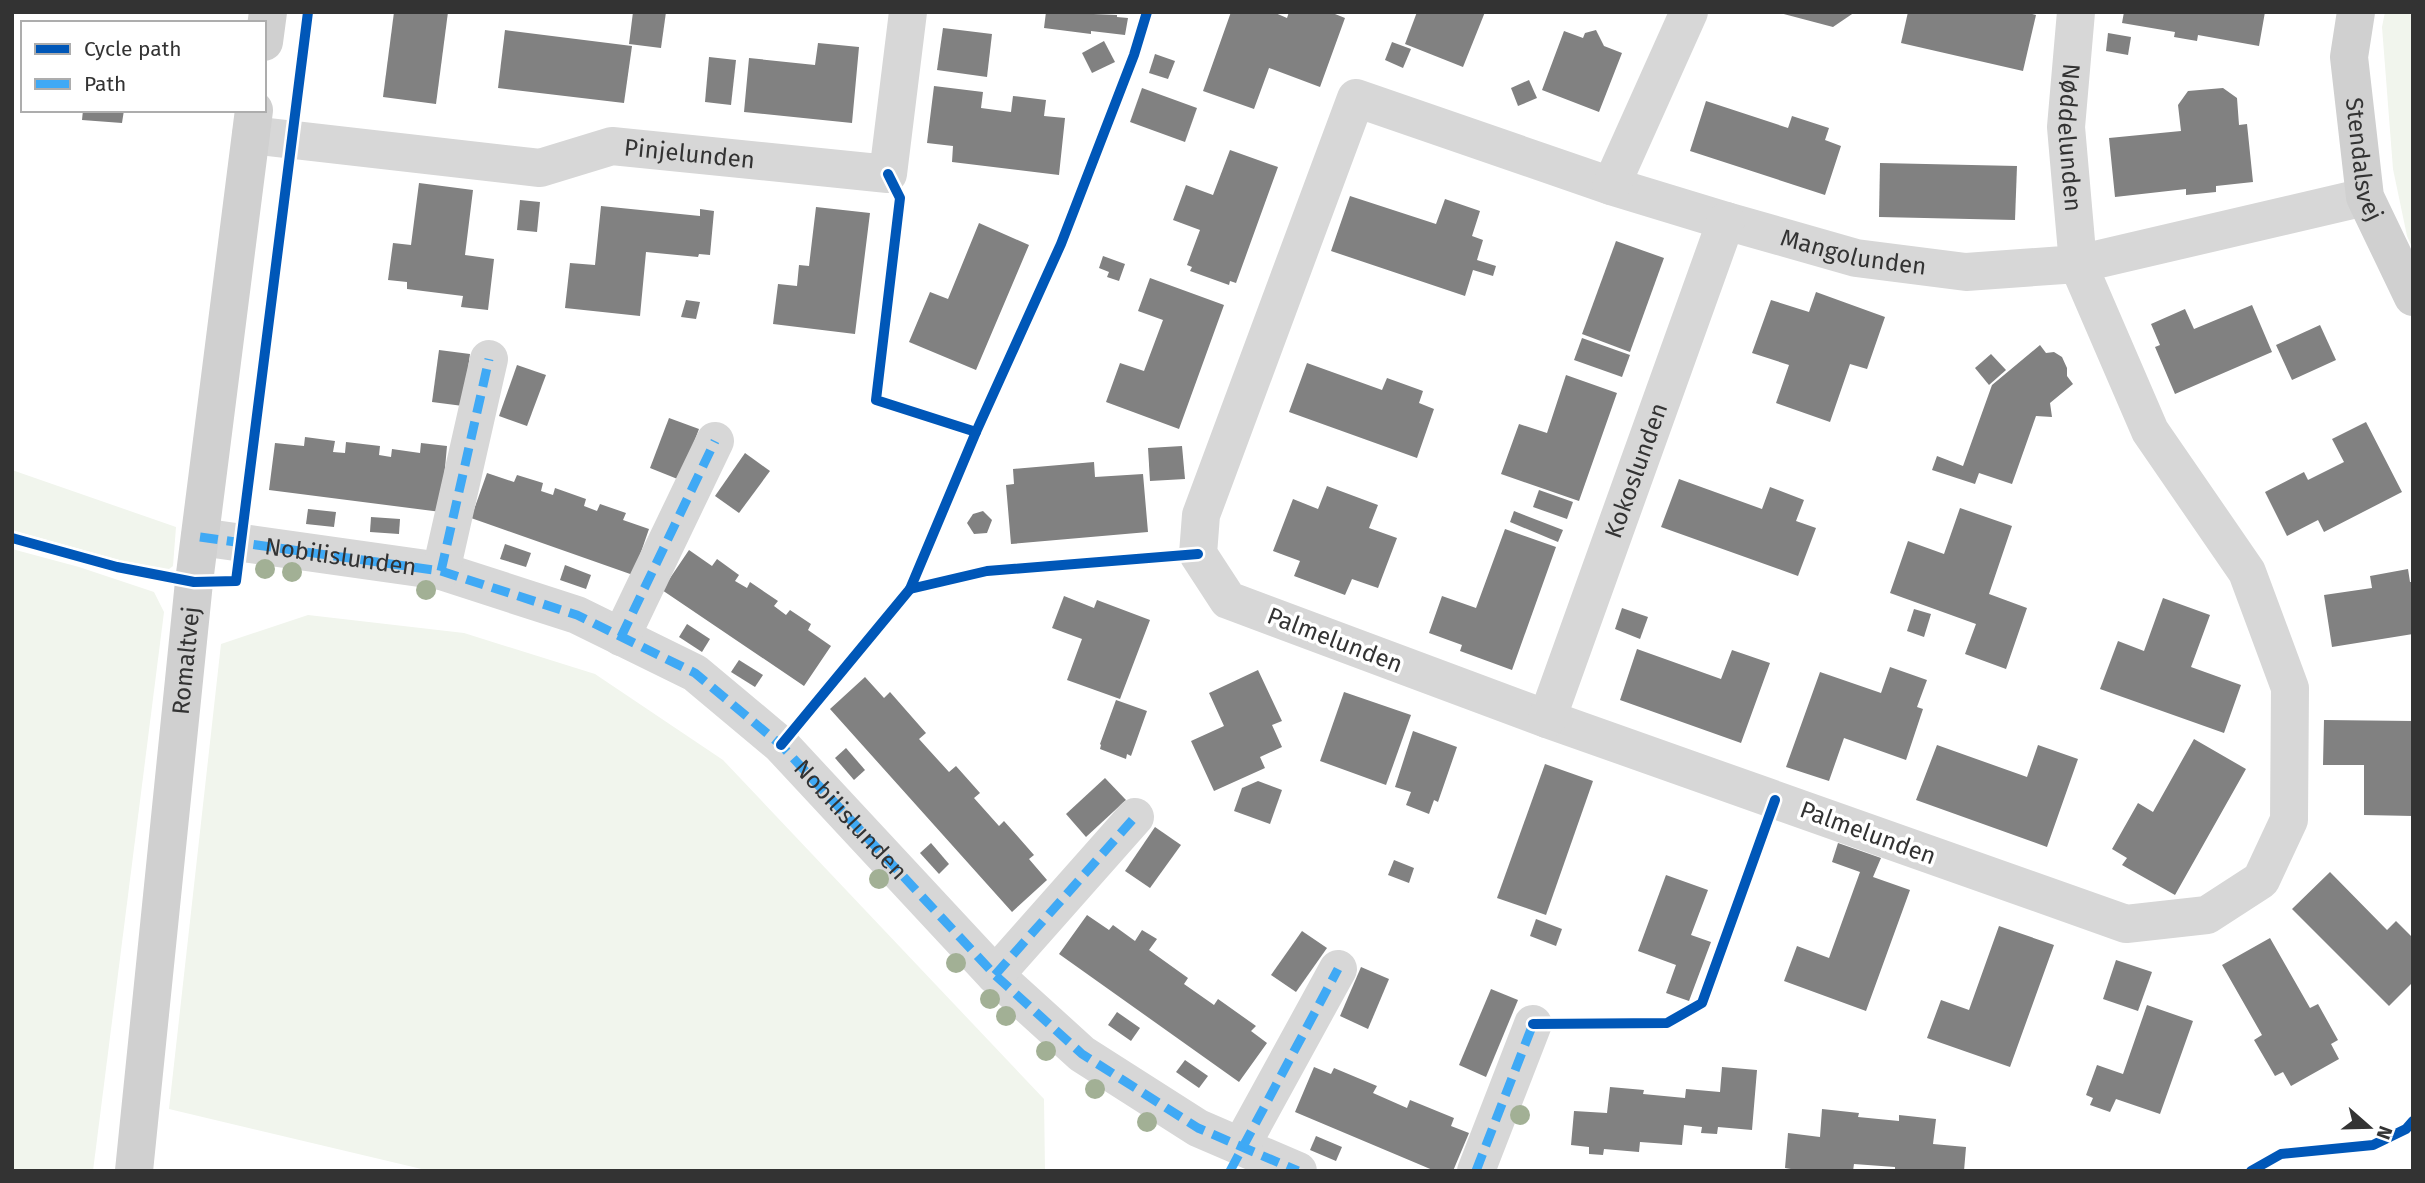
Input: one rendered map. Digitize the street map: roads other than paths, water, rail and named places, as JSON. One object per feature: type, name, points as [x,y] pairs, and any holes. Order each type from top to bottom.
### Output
[{"type":"street","name":"Pinjelunden","points":[[253,123],[540,168],[612,146],[888,174],[908,12]]},
{"type":"street","points":[[1611,186],[1689,12]]},
{"type":"street","name":"Nøddelunden","points":[[2076,12],[2066,127],[2078,264]]},
{"type":"street","name":"Stendalsvej","points":[[2356,12],[2349,57],[2365,197],[2413,297]]},
{"type":"street","name":"Mangolunden","points":[[1356,98],[1611,186],[1726,222],[1856,258],[1966,272],[2078,264],[2365,197]]},
{"type":"street","name":"Palmelunden","points":[[1356,98],[1201,515],[1198,554],[1228,600],[1547,719],[2126,924],[2207,915],[2260,880],[2289,820],[2290,688],[2247,572],[2150,431],[2078,264]]},
{"type":"street","name":"Romaltvej","points":[[134,1171],[200,537],[253,123]]},
{"type":"street","name":"Kokoslunden","points":[[1547,719],[1726,222]]},
{"type":"street","name":"Nobilislunden","points":[[441,571],[489,359]]},
{"type":"street","points":[[621,637],[715,442]]},
{"type":"street","name":"Nobilislunden","points":[[200,537],[441,571],[577,615],[695,673],[780,745],[995,975],[1082,1054],[1198,1128],[1298,1171]]},
{"type":"street","points":[[995,975],[1135,817]]},
{"type":"street","points":[[1241,1146],[1338,969]]},
{"type":"street","points":[[1476,1171],[1533,1024]]}]
